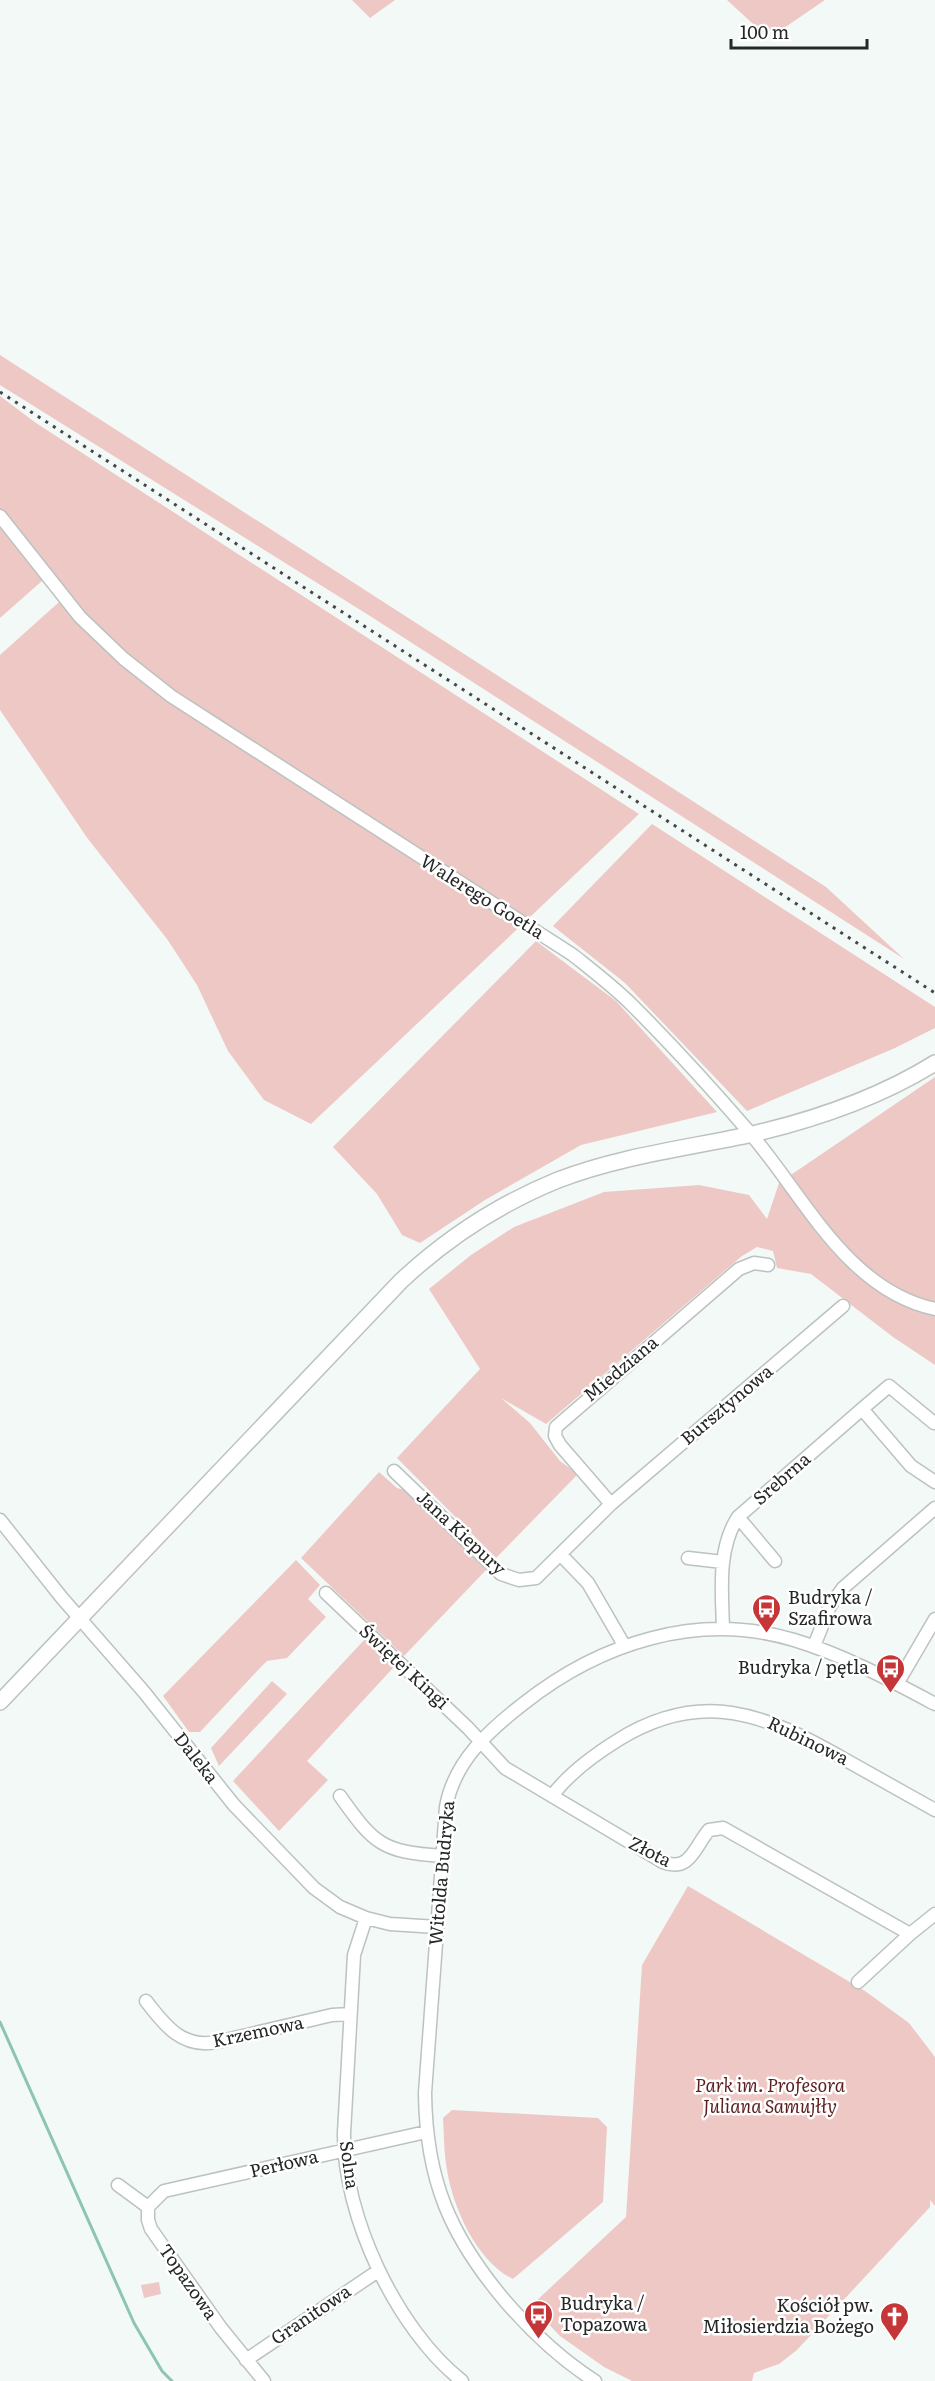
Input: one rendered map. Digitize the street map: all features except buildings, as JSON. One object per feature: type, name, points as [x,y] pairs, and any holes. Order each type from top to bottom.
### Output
[{"type":"main road","points":[[0,1702],[401,1281],[466,1228],[503,1205],[584,1172],[680,1148],[751,1134],[849,1106],[935,1063]]},
{"type":"street","name":"Walerego Goetla","points":[[0,516],[80,617],[124,659],[171,696],[573,955],[631,1004],[751,1134],[852,1261],[885,1290],[907,1301],[935,1309]]},
{"type":"street","name":"Miedziana","points":[[611,1503],[560,1445],[555,1436],[556,1427],[739,1269],[754,1263],[768,1265]]},
{"type":"street","name":"Bursztynowa","points":[[611,1503],[843,1306]]},
{"type":"street","name":"Srebrna","points":[[723,1629],[723,1562],[726,1541],[738,1517],[889,1386],[934,1423]]},
{"type":"street","points":[[862,1409],[916,1470],[935,1482]]},
{"type":"street","name":"Jana Kiepury","points":[[394,1471],[484,1558],[510,1578],[528,1580],[536,1578],[562,1556],[611,1503]]},
{"type":"street","points":[[814,1646],[830,1606],[843,1588],[935,1508]]},
{"type":"street","points":[[738,1517],[776,1561]]},
{"type":"street","name":"Daleka","points":[[0,1520],[62,1598],[81,1617],[144,1692],[214,1781],[270,1845],[328,1899],[366,1918],[390,1924],[437,1928]]},
{"type":"street","points":[[562,1556],[588,1583],[624,1645]]},
{"type":"street","points":[[688,1558],[723,1562]]},
{"type":"street","name":"Świętej Kingi","points":[[326,1593],[481,1742]]},
{"type":"street","points":[[897,1684],[935,1619]]},
{"type":"street","name":"Witolda Budryka","points":[[595,2381],[558,2356],[539,2339],[474,2263],[441,2199],[426,2132],[425,2093],[442,1856],[450,1792],[460,1767],[481,1742],[549,1683],[577,1666],[624,1645],[680,1632],[723,1629],[767,1634],[814,1646],[935,1704]]},
{"type":"street","name":"Rubinowa","points":[[552,1796],[561,1784],[605,1748],[633,1731],[664,1719],[714,1710],[757,1717],[798,1733],[935,1810]]},
{"type":"street","name":"Złota","points":[[481,1742],[505,1768],[669,1865],[679,1866],[686,1862],[709,1830],[723,1828],[910,1934]]},
{"type":"street","points":[[340,1796],[357,1820],[387,1848],[400,1852],[442,1856]]},
{"type":"street","points":[[858,1982],[935,1914]]},
{"type":"street","name":"Solna","points":[[366,1918],[354,1955],[344,2150],[356,2214],[378,2271],[426,2344],[453,2378]]},
{"type":"street","name":"Krzemowa","points":[[146,2001],[170,2030],[182,2039],[198,2044],[218,2042],[337,2014],[350,2014]]},
{"type":"street","name":"Perłowa","points":[[148,2207],[164,2191],[426,2132]]},
{"type":"street","points":[[118,2185],[148,2207]]},
{"type":"street","name":"Topazowa","points":[[148,2207],[151,2229],[246,2360],[264,2381]]},
{"type":"street","name":"Granitowa","points":[[246,2360],[378,2271]]},
{"type":"green space","points":[[352,0],[395,0],[370,18]]},
{"type":"green space","points":[[727,0],[825,0],[784,28],[763,33]]},
{"type":"green space","points":[[0,355],[826,887],[904,959],[370,616],[0,385]]},
{"type":"green space","points":[[0,396],[36,423],[639,814],[311,1124],[264,1100],[228,1051],[197,985],[167,939],[88,839],[0,710],[0,655],[68,594],[51,573],[0,618]]},
{"type":"green space","points":[[652,824],[935,1007],[935,1028],[895,1048],[747,1111],[625,983],[553,926]]},
{"type":"green space","points":[[536,941],[616,1001],[717,1112],[581,1145],[485,1200],[420,1243],[402,1235],[377,1194],[333,1147]]},
{"type":"green space","points":[[935,1077],[935,1365],[893,1337],[811,1274],[777,1268],[773,1251],[757,1247],[742,1256],[546,1424],[501,1398],[530,1423],[560,1461],[578,1474],[496,1558],[397,1458],[480,1369],[429,1289],[471,1255],[514,1227],[604,1192],[699,1185],[749,1195],[767,1219],[779,1183]]},
{"type":"green space","points":[[379,1472],[397,1488],[404,1490],[486,1570],[404,1656],[301,1558]]},
{"type":"green space","points":[[296,1560],[320,1585],[308,1599],[326,1617],[287,1658],[267,1661],[200,1732],[189,1732],[163,1696]]},
{"type":"green space","points":[[365,1639],[393,1668],[307,1761],[328,1780],[279,1831],[233,1781]]},
{"type":"green space","points":[[272,1681],[287,1694],[219,1766],[211,1748]]},
{"type":"green space","name":"Park im. Profesora Juliana Samujłły","points":[[688,1886],[865,1991],[909,2023],[935,2057],[935,2206],[930,2200],[930,2207],[797,2350],[779,2364],[754,2373],[752,2381],[632,2381],[604,2367],[560,2336],[535,2310],[534,2303],[626,2217],[642,1965]]},
{"type":"green space","points":[[452,2110],[598,2118],[607,2127],[603,2202],[513,2279],[500,2271],[478,2247],[455,2201],[446,2164],[443,2118]]},
{"type":"green space","points":[[159,2282],[161,2294],[144,2298],[141,2285]]},
{"type":"waterway","points":[[0,2022],[134,2323],[162,2371],[172,2381]]},
{"type":"railway","points":[[0,392],[935,993]]},
{"type":"place","name":"Budryka / Szafirowa","points":[[767,1634]]},
{"type":"place","name":"Budryka / pętla","points":[[890,1694]]},
{"type":"place","name":"Budryka / Topazowa","points":[[539,2340]]},
{"type":"place","name":"Kościół pw. Miłosierdzia Bożego","points":[[895,2342]]}]
